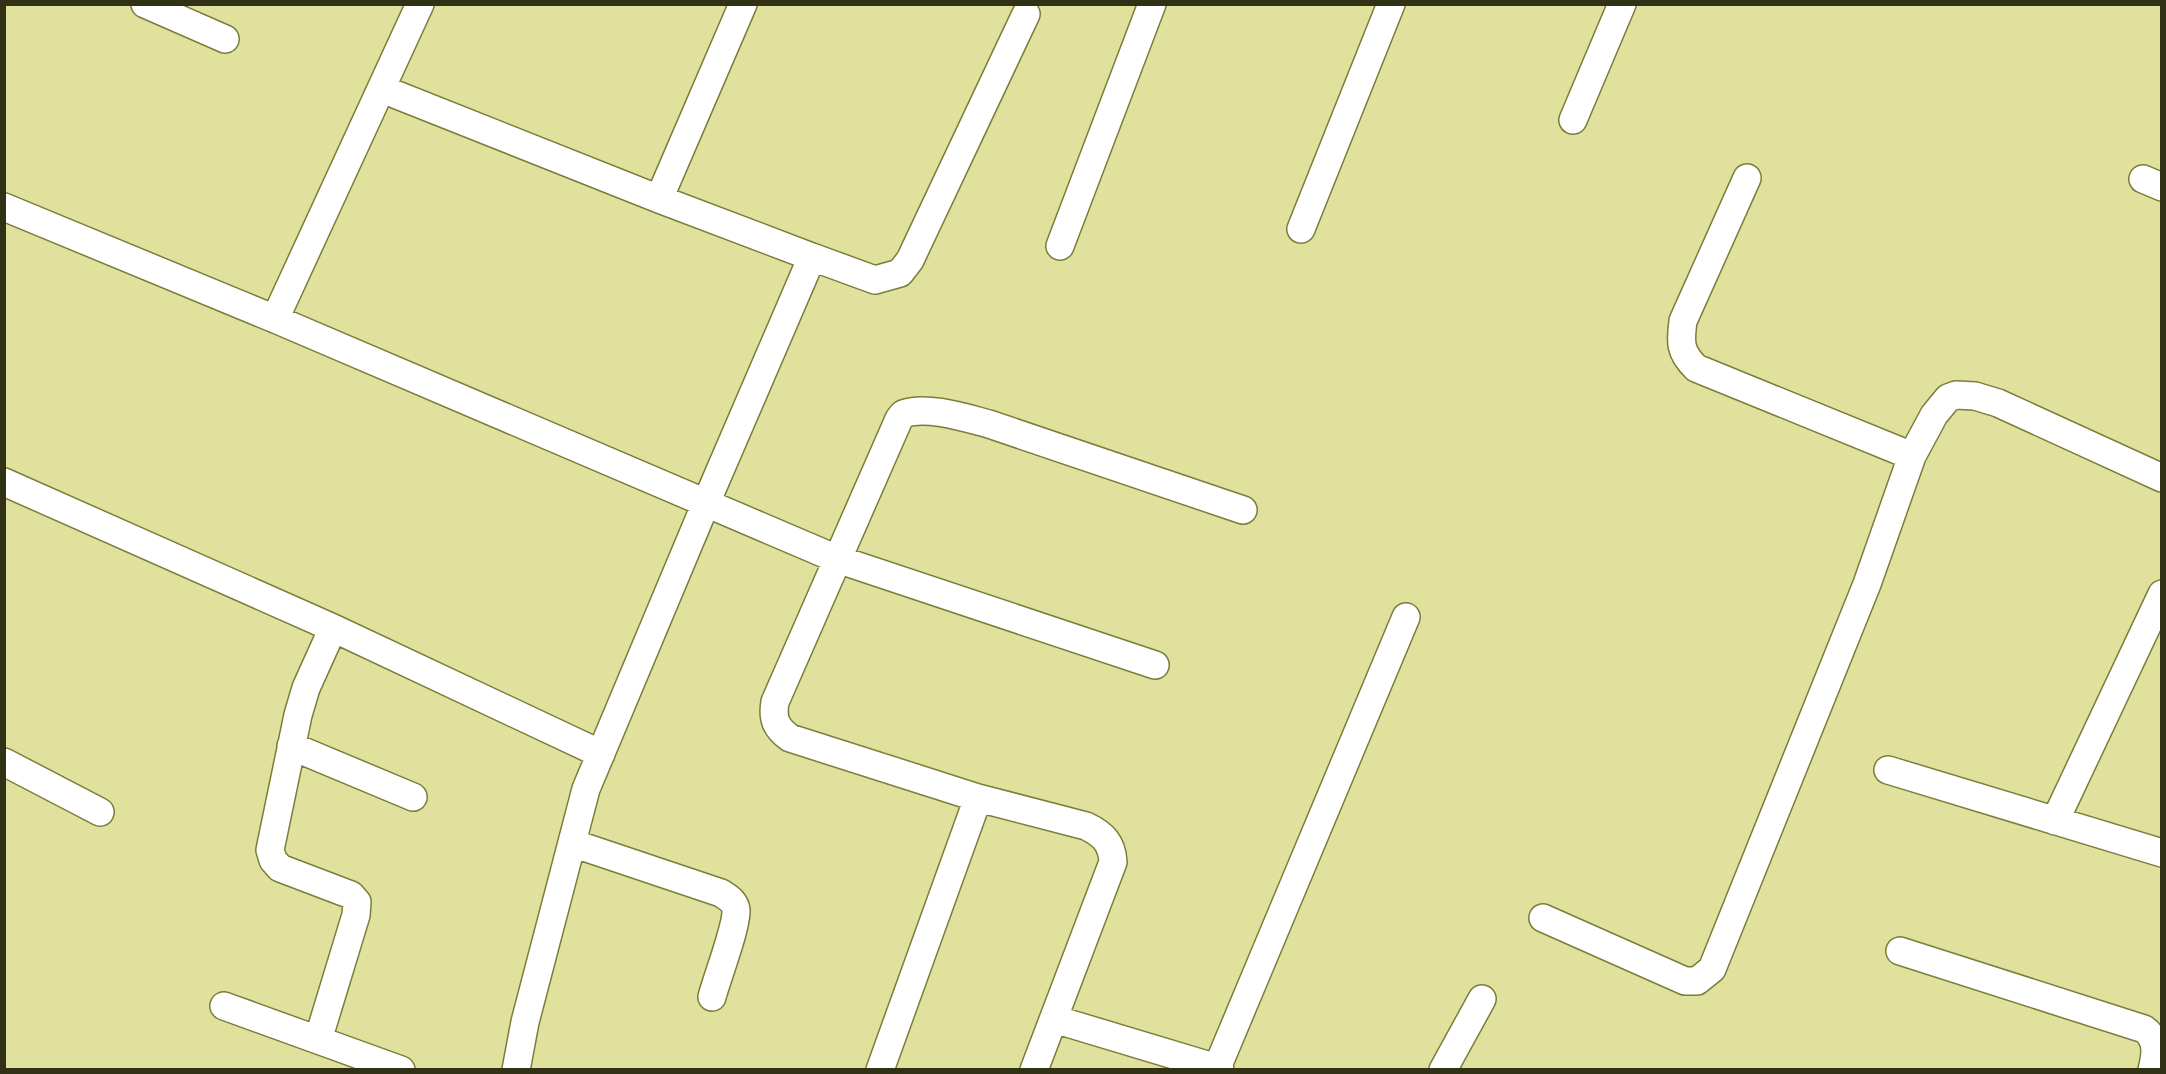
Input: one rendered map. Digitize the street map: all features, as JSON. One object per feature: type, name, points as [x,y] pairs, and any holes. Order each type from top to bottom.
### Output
[{"type":"street","points":[[145,4],[225,39]]},
{"type":"street","points":[[274,319],[420,4]]},
{"type":"street","points":[[659,199],[743,4]]},
{"type":"street","points":[[1060,246],[1152,4]]},
{"type":"street","points":[[1301,230],[1391,4]]},
{"type":"street","points":[[1573,120],[1622,4]]},
{"type":"street","points":[[382,89],[659,199],[875,280],[900,273],[910,260],[1026,14]]},
{"type":"street","points":[[1747,178],[1683,321],[1680,336],[1686,358],[1696,368],[1912,456]]},
{"type":"street","points":[[4,207],[274,319],[837,559],[1155,665]]},
{"type":"street","points":[[524,1068],[525,1022],[586,789],[812,257]]},
{"type":"street","points":[[1543,918],[1685,981],[1697,981],[1712,969],[1859,603],[1912,456],[1934,415],[1948,398],[1956,395],[1975,396],[1998,403],[2162,478]]},
{"type":"street","points":[[1034,1070],[1113,862],[1113,849],[1099,832],[1086,826],[978,798],[790,738],[780,731],[773,714],[775,702],[899,419],[909,411],[946,414],[989,423],[1242,510]]},
{"type":"street","points":[[4,482],[333,628],[601,754]]},
{"type":"street","points":[[2055,821],[2162,594]]},
{"type":"street","points":[[1054,1018],[1219,1069],[1406,617]]},
{"type":"street","points":[[318,1040],[356,915],[357,902],[351,895],[280,868],[273,860],[270,850],[291,746],[306,688],[333,628]]},
{"type":"street","points":[[291,746],[413,797]]},
{"type":"street","points":[[4,762],[100,812]]},
{"type":"street","points":[[1888,770],[2162,853]]},
{"type":"street","points":[[880,1070],[978,798]]},
{"type":"street","points":[[572,843],[721,893],[731,900],[736,909],[734,925],[712,997]]},
{"type":"street","points":[[1900,951],[2144,1029],[2150,1033],[2156,1049],[2152,1070]]},
{"type":"street","points":[[1443,1070],[1482,999]]},
{"type":"street","points":[[224,1006],[401,1070]]}]
